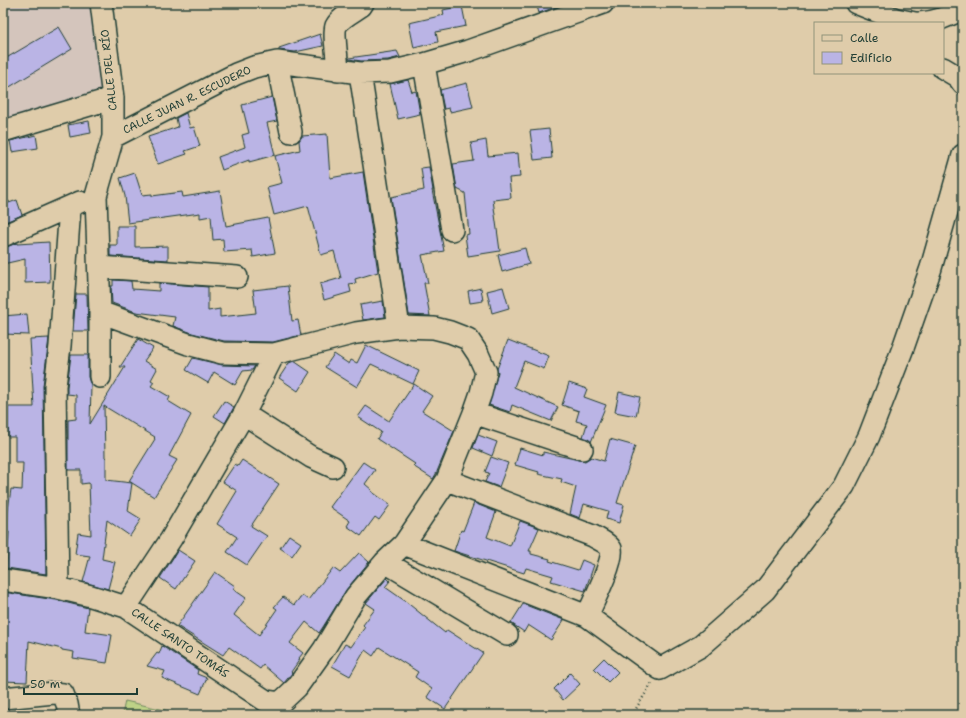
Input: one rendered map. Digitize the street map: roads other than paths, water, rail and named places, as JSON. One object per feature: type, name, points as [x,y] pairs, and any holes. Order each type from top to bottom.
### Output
[{"type":"street","name":"CALLE DEL RÍO","points":[[101,3],[114,98],[113,137]]},
{"type":"street","points":[[338,71],[335,37],[336,26],[363,3]]},
{"type":"street","name":"CALLE JUAN R. ESCUDERO","points":[[100,377],[100,312],[96,196],[113,137],[236,74],[254,67],[277,62],[360,73],[390,72],[468,51],[603,3]]},
{"type":"street","points":[[856,3],[879,17],[910,22]]},
{"type":"street","points":[[930,22],[947,17],[963,8]]},
{"type":"street","points":[[277,62],[291,132]]},
{"type":"street","points":[[424,64],[452,230]]},
{"type":"street","points":[[944,69],[958,77],[963,84]]},
{"type":"street","points":[[360,73],[399,327]]},
{"type":"street","points":[[3,131],[114,98]]},
{"type":"street","points":[[404,544],[587,616],[660,669],[701,646],[765,590],[844,486],[869,436],[903,348],[931,268],[963,155]]},
{"type":"street","points":[[3,236],[96,196]]},
{"type":"street","points":[[58,588],[55,386],[60,346],[70,207]]},
{"type":"street","points":[[99,267],[237,277]]},
{"type":"street","points":[[100,312],[188,344],[222,353],[274,354],[356,332],[399,327],[434,328],[468,339],[478,354],[486,372],[474,413],[447,480],[404,544],[385,562],[506,635]]},
{"type":"street","points":[[126,607],[171,539],[244,414],[274,354]]},
{"type":"street","points":[[474,413],[582,449]]},
{"type":"street","points":[[244,414],[310,456],[333,467]]},
{"type":"street","points":[[447,480],[593,536],[606,544],[611,549],[612,556],[587,616]]},
{"type":"street","name":"CALLE SANTO TOMÁS","points":[[3,580],[58,588],[126,607],[266,701],[280,704],[297,687],[324,649],[356,596],[385,562]]},
{"type":"street","points":[[3,572],[3,580]]},
{"type":"street","points":[[3,698],[54,693],[63,694],[68,704],[69,715]]}]
